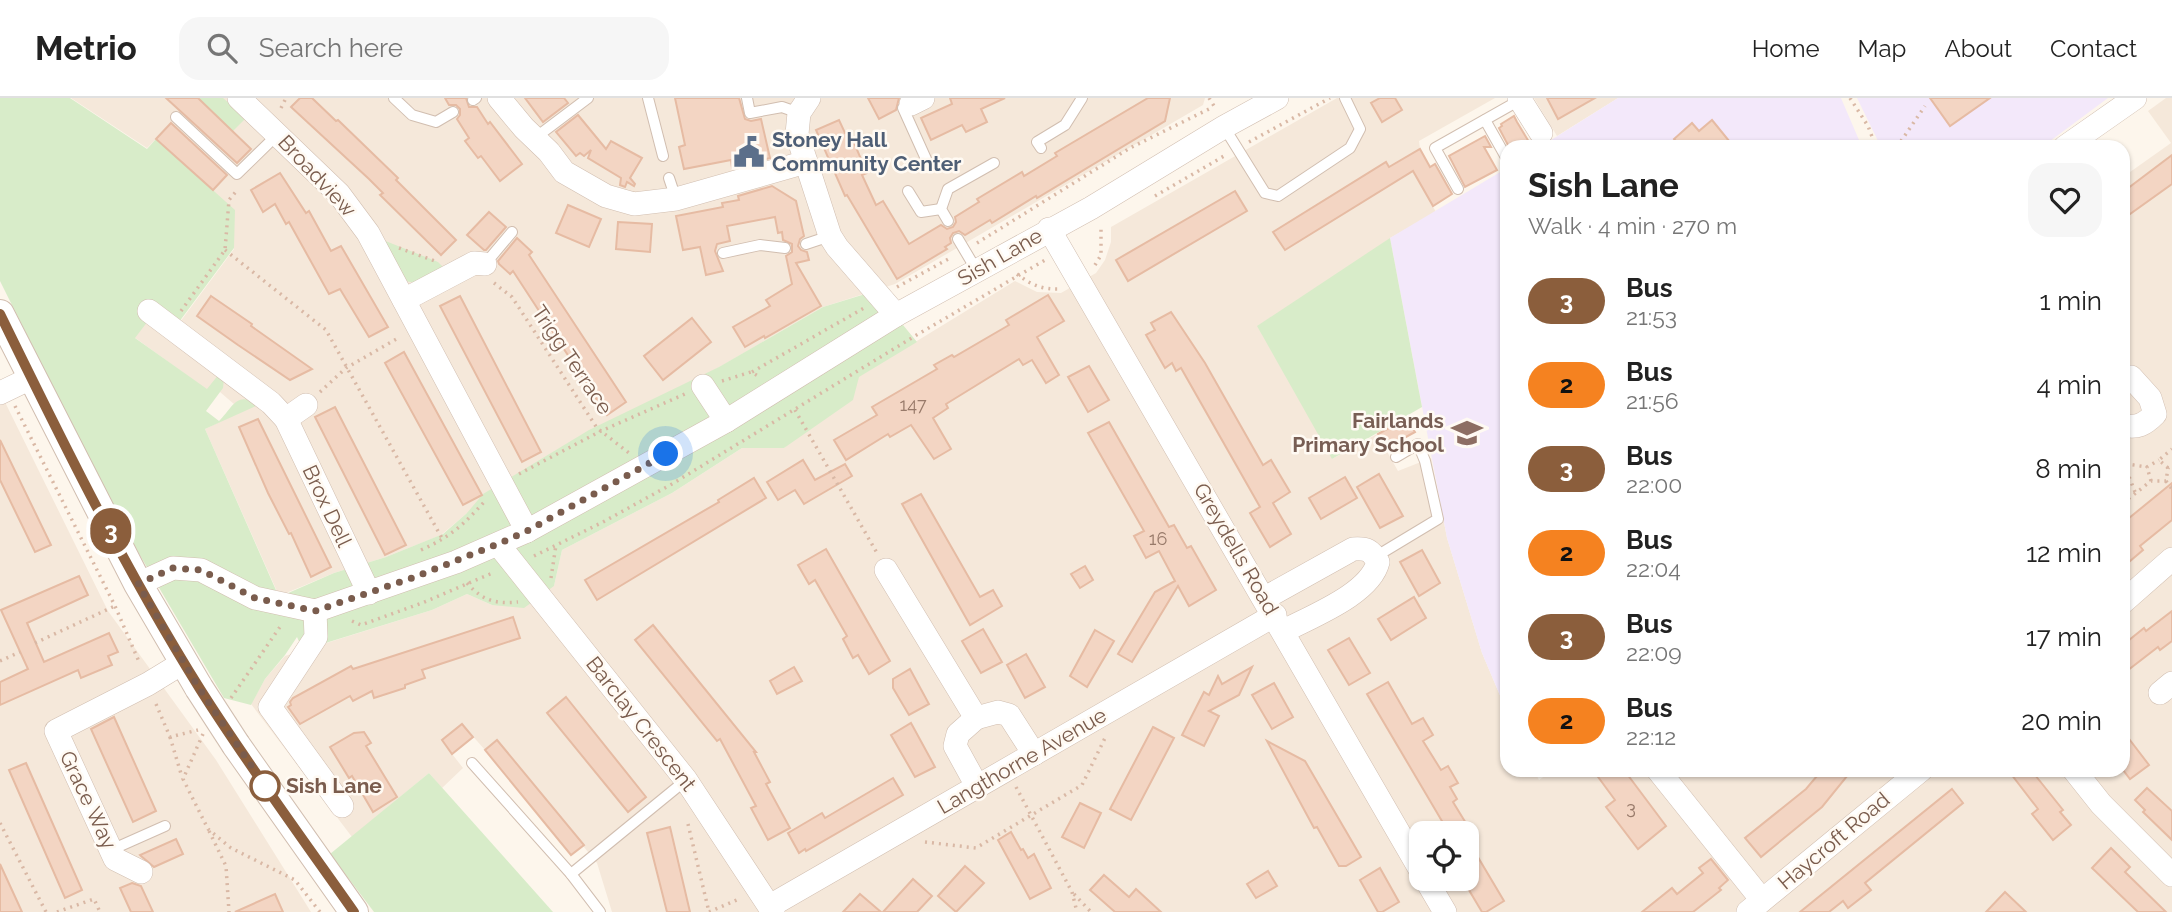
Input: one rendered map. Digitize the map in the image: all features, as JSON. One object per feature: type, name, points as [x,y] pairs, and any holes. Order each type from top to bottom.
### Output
[{"type":"street","points":[[499,98],[564,172],[606,196],[634,204],[673,189],[806,162]]},
{"type":"street","name":"Sish Lane","points":[[304,609],[369,593],[456,562],[527,531],[726,421],[896,316],[1091,208],[1237,104],[1277,98]]},
{"type":"street","points":[[2075,140],[2134,98]]},
{"type":"street","points":[[1520,99],[1541,133]]},
{"type":"street","name":"Broadview","points":[[256,103],[278,134],[339,194],[369,235],[527,531]]},
{"type":"street","points":[[804,105],[797,134],[830,236],[896,316]]},
{"type":"street","name":"Greydells Road","points":[[1049,229],[1409,850]]},
{"type":"street","points":[[404,300],[474,262],[485,264]]},
{"type":"street","name":"Brox Dell","points":[[149,311],[170,327],[235,389],[271,403],[285,419],[369,593]]},
{"type":"street","points":[[0,314],[12,387],[138,584],[236,745],[354,912]]},
{"type":"street","points":[[2130,377],[2150,398],[2155,414],[2145,424],[2130,427]]},
{"type":"street","points":[[700,396],[726,421]]},
{"type":"street","points":[[285,419],[306,405]]},
{"type":"street","name":"Barclay Crescent","points":[[498,544],[686,780],[767,902]]},
{"type":"street","points":[[1364,548],[1372,551],[1378,562],[1376,571],[1362,588],[1274,615],[1353,549],[1364,548]]},
{"type":"street","points":[[2130,596],[2172,559]]},
{"type":"street","points":[[138,584],[173,568],[201,570],[255,598],[304,609],[316,637],[270,707],[342,806]]},
{"type":"street","points":[[886,570],[976,718]]},
{"type":"street","name":"Langthorne Avenue","points":[[767,902],[889,838],[1274,615]]},
{"type":"street","name":"Grace Way","points":[[141,872],[115,859],[56,731],[148,684],[184,662]]},
{"type":"street","points":[[977,786],[955,746],[958,734],[976,718],[998,712],[1009,715],[1034,754]]},
{"type":"street","points":[[1663,777],[1755,906]]},
{"type":"street","name":"Haycroft Road","points":[[1755,906],[1912,777]]},
{"type":"street","points":[[2080,777],[2101,804],[2172,875]]},
{"type":"street","points":[[1433,891],[1445,912]]},
{"type":"lane","points":[[394,98],[412,115],[436,122],[453,112]]},
{"type":"lane","points":[[535,138],[589,98]]},
{"type":"lane","points":[[648,98],[663,156]]},
{"type":"lane","points":[[747,98],[750,113],[804,105]]},
{"type":"lane","points":[[1041,148],[1038,142],[1065,125],[1082,98]]},
{"type":"lane","points":[[1219,117],[1265,193],[1278,196],[1350,148],[1360,129],[1345,98]]},
{"type":"lane","points":[[1458,189],[1435,148],[1520,99]]},
{"type":"lane","points":[[917,101],[903,108],[926,159]]},
{"type":"lane","points":[[176,117],[237,174],[278,134]]},
{"type":"lane","points":[[1485,120],[1500,147]]},
{"type":"lane","points":[[948,221],[941,209],[948,189],[994,163]]},
{"type":"lane","points":[[908,191],[922,212],[941,209]]},
{"type":"lane","points":[[485,264],[512,232]]},
{"type":"lane","points":[[806,244],[830,236]]},
{"type":"lane","points":[[958,239],[976,271]]},
{"type":"lane","points":[[723,253],[760,245],[785,248]]},
{"type":"lane","points":[[1375,557],[1438,519],[1425,461],[1418,444],[1396,457]]},
{"type":"lane","points":[[472,763],[571,874],[600,912]]},
{"type":"lane","points":[[571,874],[686,780]]},
{"type":"lane","points":[[111,850],[165,826]]},
{"type":"path","points":[[1209,98],[1219,117]]},
{"type":"path","points":[[1850,98],[1868,126],[1873,140]]},
{"type":"path","points":[[225,250],[326,330],[443,540],[460,529],[502,483],[601,431],[700,396],[751,372],[965,250],[1130,148],[1219,117],[1237,104]]},
{"type":"path","points":[[1902,140],[1925,106]]},
{"type":"path","points":[[170,327],[225,250],[229,200],[242,184]]},
{"type":"path","points":[[391,244],[438,262],[450,275]]},
{"type":"path","name":"Trigg Terrace","points":[[485,264],[485,276],[512,297],[601,431],[646,465]]},
{"type":"path","points":[[306,405],[346,368],[419,327]]},
{"type":"path","points":[[751,372],[780,386],[886,570]]},
{"type":"path","points":[[12,387],[115,606],[170,737],[183,779],[226,866],[229,912]]},
{"type":"path","points":[[2130,465],[2147,467],[2172,449]]},
{"type":"path","points":[[2159,460],[2170,467],[2166,481]]},
{"type":"path","points":[[2147,467],[2151,481]]},
{"type":"path","points":[[2130,498],[2151,481],[2166,481]]},
{"type":"path","points":[[2166,481],[2172,489]]},
{"type":"path","points":[[2130,483],[2136,493]]},
{"type":"path","points":[[456,562],[467,584],[481,598],[498,604],[518,602],[550,583],[556,545]]},
{"type":"path","points":[[35,643],[115,606]]},
{"type":"path","points":[[229,700],[304,609]]},
{"type":"path","points":[[0,661],[20,652]]},
{"type":"path","points":[[889,838],[975,848],[1082,785],[1121,705]]},
{"type":"path","points":[[170,737],[205,728],[183,779]]},
{"type":"path","points":[[1007,769],[1072,892],[1077,912]]},
{"type":"path","points":[[0,823],[46,912]]},
{"type":"path","points":[[208,829],[231,848],[295,880],[320,912]]},
{"type":"path","points":[[1072,892],[1091,912]]},
{"type":"path","points":[[57,912],[94,899],[100,912]]},
{"type":"path","points":[[709,912],[767,902]]},
{"type":"shaded area","points":[[71,98],[1205,98],[1203,105],[895,284],[823,307],[466,514],[441,535],[386,557],[334,573],[279,596],[205,429],[242,411],[220,392],[207,390],[134,337],[144,319],[180,322],[234,249],[233,214],[156,139],[147,148]]},
{"type":"shaded area","points":[[1337,98],[1495,98],[1419,141],[1420,149],[1405,158],[1436,212],[1390,238],[1332,459],[1377,434],[1398,471],[1431,458],[1447,538],[1482,653],[1500,695],[1500,777],[1538,777],[1539,780],[1543,777],[2130,777],[2130,172],[2171,143],[2148,111],[2166,98],[2172,98],[2172,912],[612,912],[597,863],[497,740],[485,750],[462,724],[442,741],[463,768],[442,788],[429,773],[352,837],[251,704],[265,679],[285,656],[432,610],[467,594],[492,605],[554,586],[562,550],[672,493],[742,448],[784,448],[858,377],[1015,281],[1037,292],[1061,293],[1096,273],[1105,260],[1111,242],[1111,227]]},
{"type":"shaded area","points":[[1534,98],[1618,98],[1557,136]]},
{"type":"shaded area","points":[[1618,98],[1841,98],[1859,140],[1551,140]]},
{"type":"shaded area","points":[[1857,98],[2108,98],[2051,140],[1878,140]]},
{"type":"shaded area","name":"Fairlands Primary School","points":[[1500,172],[1500,695],[1482,653],[1447,538],[1390,238]]},
{"type":"shaded area","points":[[0,392],[108,611],[216,760],[311,912],[0,912]]},
{"type":"green space","points":[[0,98],[70,98],[147,149],[156,139],[235,210],[234,248],[179,322],[148,321],[135,338],[207,389],[219,374],[224,378],[223,388],[206,411],[219,421],[240,400],[245,399],[258,405],[205,429],[279,597],[334,573],[386,557],[443,534],[467,513],[483,494],[589,430],[719,367],[823,307],[875,291],[917,342],[859,377],[853,400],[784,448],[742,448],[672,493],[562,550],[554,586],[524,608],[492,605],[467,594],[432,610],[303,650],[297,637],[265,679],[251,705],[224,698],[138,552],[0,281]]},
{"type":"green space","points":[[198,98],[223,98],[246,118],[233,131]]},
{"type":"green space","points":[[1390,238],[1422,407],[1332,459],[1257,326]]},
{"type":"green space","points":[[383,240],[438,262],[446,270],[422,281],[406,281]]},
{"type":"green space","points":[[429,773],[553,912],[374,912],[330,854]]},
{"type":"building","points":[[166,98],[198,98],[251,149],[237,163]]},
{"type":"building","points":[[300,98],[312,98],[338,120],[398,178],[396,180],[456,240],[441,255],[380,195],[383,193],[369,179],[291,107]]},
{"type":"building","points":[[445,98],[466,98],[469,107],[477,107],[522,164],[500,181],[481,156],[478,158],[465,141],[469,138],[457,119],[460,109],[456,105],[449,105]]},
{"type":"building","points":[[525,98],[564,98],[568,103],[543,122]]},
{"type":"building","points":[[675,98],[739,98],[745,119],[761,119],[770,158],[732,168],[731,160],[684,169],[679,147],[685,145]]},
{"type":"building","points":[[868,98],[899,98],[896,110],[879,119]]},
{"type":"building","points":[[950,98],[1005,98],[981,109],[987,122],[966,132],[962,125],[931,140],[921,118],[952,104]]},
{"type":"building","points":[[1148,98],[1170,98],[1165,121],[992,223],[990,220],[965,235],[959,231],[953,233],[951,243],[945,247],[947,249],[897,279],[847,195],[845,196],[816,130],[839,120],[845,133],[849,131],[867,173],[862,175],[876,205],[883,201],[909,244],[941,225],[947,229],[953,227],[955,217],[979,202],[977,199],[1022,172],[1024,176],[1057,156],[1055,153]]},
{"type":"building","points":[[1380,98],[1395,98],[1402,110],[1382,122],[1371,103]]},
{"type":"building","points":[[1547,98],[1595,98],[1558,119]]},
{"type":"building","points":[[1930,98],[1990,98],[1950,126]]},
{"type":"building","points":[[578,115],[606,149],[611,141],[642,158],[630,178],[634,186],[627,182],[625,187],[620,185],[621,178],[588,158],[591,150],[584,156],[580,153],[576,156],[556,132]]},
{"type":"building","points":[[1514,116],[1528,140],[1505,140],[1499,128]]},
{"type":"building","points":[[1712,120],[1728,140],[1674,139],[1692,123],[1699,131]]},
{"type":"building","points":[[171,123],[227,175],[213,190],[156,139]]},
{"type":"building","points":[[1485,136],[1491,147],[1484,147],[1497,170],[1465,187],[1449,156]]},
{"type":"building","points":[[1420,149],[1430,167],[1435,164],[1452,194],[1433,206],[1413,171],[1285,250],[1273,232],[1386,162],[1389,167]]},
{"type":"building","points":[[2172,155],[2172,184],[2130,214],[2130,187]]},
{"type":"building","points":[[280,173],[306,213],[309,211],[331,251],[341,246],[388,327],[369,337],[340,289],[329,294],[289,222],[286,224],[275,204],[263,212],[251,190]]},
{"type":"building","points":[[772,186],[796,201],[804,236],[798,246],[807,252],[809,260],[796,263],[821,306],[745,347],[733,327],[770,306],[766,300],[792,284],[786,256],[792,252],[792,244],[783,240],[782,232],[778,233],[775,217],[727,226],[730,241],[717,244],[715,251],[723,271],[706,275],[700,247],[683,250],[676,216],[723,207],[722,203],[739,200],[738,196]]},
{"type":"building","points":[[1235,191],[1247,211],[1128,281],[1116,260]]},
{"type":"building","points":[[568,205],[601,219],[589,247],[556,233]]},
{"type":"building","points":[[489,212],[506,227],[484,250],[467,235]]},
{"type":"building","points":[[618,222],[652,224],[650,252],[616,249]]},
{"type":"building","points":[[517,238],[532,252],[529,255],[626,402],[607,415],[513,271],[510,274],[499,264],[498,261]]},
{"type":"building","points":[[1048,295],[1064,321],[1037,337],[1059,375],[1046,383],[1032,360],[1023,365],[1019,359],[946,404],[948,408],[933,418],[951,449],[934,459],[911,425],[890,437],[888,434],[846,460],[834,440],[877,415],[872,407],[937,369],[934,365],[952,355],[954,357],[1009,325],[1006,320]]},
{"type":"building","points":[[211,296],[312,369],[290,380],[197,316]]},
{"type":"building","points":[[460,296],[541,452],[522,462],[440,306]]},
{"type":"building","points":[[1171,312],[1205,363],[1263,465],[1271,460],[1290,492],[1273,503],[1291,534],[1270,547],[1250,513],[1260,507],[1181,368],[1176,371],[1172,363],[1165,368],[1146,335],[1155,330],[1151,323]]},
{"type":"building","points":[[692,318],[711,342],[663,380],[644,356]]},
{"type":"building","points":[[404,352],[482,495],[463,505],[385,363]]},
{"type":"building","points":[[1089,366],[1109,400],[1088,412],[1068,377]]},
{"type":"building","points":[[335,407],[406,545],[385,555],[315,417]]},
{"type":"building","points":[[1407,418],[1415,432],[1386,448],[1378,434]]},
{"type":"building","points":[[258,419],[331,567],[311,577],[291,533],[289,534],[268,493],[239,427]]},
{"type":"building","points":[[1109,422],[1169,527],[1174,525],[1187,548],[1191,546],[1216,590],[1189,606],[1178,586],[1132,662],[1118,654],[1155,592],[1175,581],[1159,551],[1146,558],[1134,536],[1144,531],[1088,433]]},
{"type":"building","points":[[0,440],[51,545],[35,552],[0,480]]},
{"type":"building","points":[[803,460],[815,480],[845,464],[852,476],[804,504],[795,490],[778,500],[767,482]]},
{"type":"building","points":[[1379,474],[1403,516],[1380,528],[1357,487]]},
{"type":"building","points":[[1345,477],[1357,498],[1321,519],[1309,498]]},
{"type":"building","points":[[754,478],[766,498],[597,600],[585,580],[719,502],[718,500]]},
{"type":"building","points":[[2172,483],[2172,520],[2140,546],[2143,550],[2130,561],[2130,517]]},
{"type":"building","points":[[921,494],[980,597],[993,590],[1002,606],[970,625],[902,504]]},
{"type":"building","points":[[826,549],[890,661],[869,674],[858,655],[853,658],[843,639],[847,636],[815,580],[809,584],[798,565]]},
{"type":"building","points":[[1422,550],[1440,583],[1419,596],[1400,562]]},
{"type":"building","points":[[1085,566],[1093,580],[1080,588],[1071,574]]},
{"type":"building","points":[[79,576],[88,595],[27,623],[44,662],[109,633],[118,652],[108,656],[112,665],[81,678],[78,670],[0,705],[0,682],[28,669],[1,610]]},
{"type":"building","points":[[1414,597],[1426,618],[1391,640],[1378,619]]},
{"type":"building","points":[[2172,611],[2172,641],[2160,650],[2158,647],[2130,669],[2130,639],[2144,628],[2146,631]]},
{"type":"building","points":[[513,617],[520,638],[422,670],[425,678],[405,685],[405,688],[374,698],[372,691],[353,701],[350,696],[300,724],[288,707],[293,698],[351,666],[353,669]]},
{"type":"building","points":[[653,625],[756,752],[770,782],[766,784],[790,828],[768,840],[751,808],[756,806],[720,739],[717,741],[635,640]]},
{"type":"building","points":[[983,629],[1002,662],[981,673],[962,641]]},
{"type":"building","points":[[1095,630],[1114,641],[1087,687],[1070,676]]},
{"type":"building","points":[[1349,638],[1370,673],[1349,685],[1328,650]]},
{"type":"building","points":[[1026,654],[1045,687],[1025,698],[1007,665]]},
{"type":"building","points":[[794,667],[802,681],[777,694],[770,681]]},
{"type":"building","points":[[1252,667],[1239,695],[1209,711],[1219,716],[1204,746],[1182,735],[1204,692],[1209,695],[1218,676],[1222,684]]},
{"type":"building","points":[[910,669],[929,704],[909,715],[893,688],[893,679]]},
{"type":"building","points":[[1388,682],[1412,724],[1423,718],[1433,735],[1423,741],[1441,770],[1448,766],[1458,783],[1450,787],[1457,799],[1453,802],[1465,821],[1442,821],[1367,694]]},
{"type":"building","points":[[1274,683],[1293,717],[1272,729],[1252,695]]},
{"type":"building","points":[[566,697],[646,797],[628,812],[547,713]]},
{"type":"building","points":[[114,717],[156,811],[133,822],[91,729]]},
{"type":"building","points":[[911,723],[935,767],[915,777],[891,735]]},
{"type":"building","points":[[462,724],[473,737],[452,754],[442,740]]},
{"type":"building","points":[[1153,727],[1174,738],[1131,820],[1110,809]]},
{"type":"building","points":[[364,732],[371,743],[366,746],[397,797],[373,812],[352,776],[349,778],[330,747],[354,733]]},
{"type":"building","points":[[497,740],[584,845],[571,855],[485,750]]},
{"type":"building","points":[[2130,740],[2149,765],[2130,779],[2128,777]]},
{"type":"building","points":[[1267,741],[1305,761],[1361,857],[1346,866],[1339,866],[1317,827],[1314,828]]},
{"type":"building","points":[[26,763],[82,890],[65,898],[9,770]]},
{"type":"building","points":[[1598,777],[1629,777],[1666,826],[1638,849],[1606,807],[1615,800]]},
{"type":"building","points":[[1816,777],[1846,777],[1822,807],[1761,857],[1745,838],[1806,789]]},
{"type":"building","points":[[2013,777],[2037,777],[2063,810],[2060,812],[2071,825],[2053,840],[2032,814],[2038,809]]},
{"type":"building","points":[[893,778],[903,795],[799,853],[788,833],[822,813],[825,818]]},
{"type":"building","points":[[2147,788],[2172,811],[2172,840],[2143,812],[2145,810],[2135,800]]},
{"type":"building","points":[[1952,789],[1963,803],[1865,883],[1871,890],[1848,908],[1843,901],[1829,912],[1800,912]]},
{"type":"building","points":[[1080,803],[1101,813],[1084,848],[1062,837]]},
{"type":"building","points":[[670,827],[690,912],[667,912],[647,833]]},
{"type":"building","points":[[1011,832],[1028,858],[1034,854],[1051,888],[1030,899],[998,840]]},
{"type":"building","points":[[176,839],[183,854],[154,867],[140,855]]},
{"type":"building","points":[[2111,848],[2130,867],[2125,872],[2166,912],[2138,912],[2092,868]]},
{"type":"building","points":[[1479,859],[1504,901],[1482,912],[1470,891],[1479,891]]},
{"type":"building","points":[[1711,859],[1728,880],[1719,888],[1721,890],[1693,912],[1642,912],[1672,888],[1677,894],[1703,873],[1699,868]]},
{"type":"building","points":[[0,864],[17,901],[22,912],[0,912]]},
{"type":"building","points":[[965,866],[984,883],[956,912],[938,896]]},
{"type":"building","points":[[1380,868],[1399,902],[1378,912],[1360,880]]},
{"type":"building","points":[[1268,871],[1277,886],[1256,898],[1247,884]]},
{"type":"building","points":[[1104,875],[1129,897],[1136,889],[1161,912],[1115,912],[1090,890]]},
{"type":"building","points":[[913,879],[932,896],[917,912],[883,912]]},
{"type":"building","points":[[132,883],[141,886],[153,912],[131,912],[120,888]]},
{"type":"building","points":[[2005,892],[2026,912],[1986,912]]},
{"type":"building","points":[[275,894],[283,912],[235,912]]},
{"type":"building","points":[[860,894],[881,912],[843,912]]},
{"type":"bus line","name":"3","points":[[0,314],[138,584],[199,688],[354,912]]},
{"type":"place","name":"Stoney Hall Community Center","points":[[749,152]]},
{"type":"place","name":"Fairlands Primary School","points":[[1467,433]]},
{"type":"place","name":"Sish Lane","points":[[265,786]]},
{"type":"route","points":[[265,786],[199,688],[138,584],[173,568],[201,570],[255,598],[315,611],[456,562],[498,544],[527,531],[666,454]]}]
